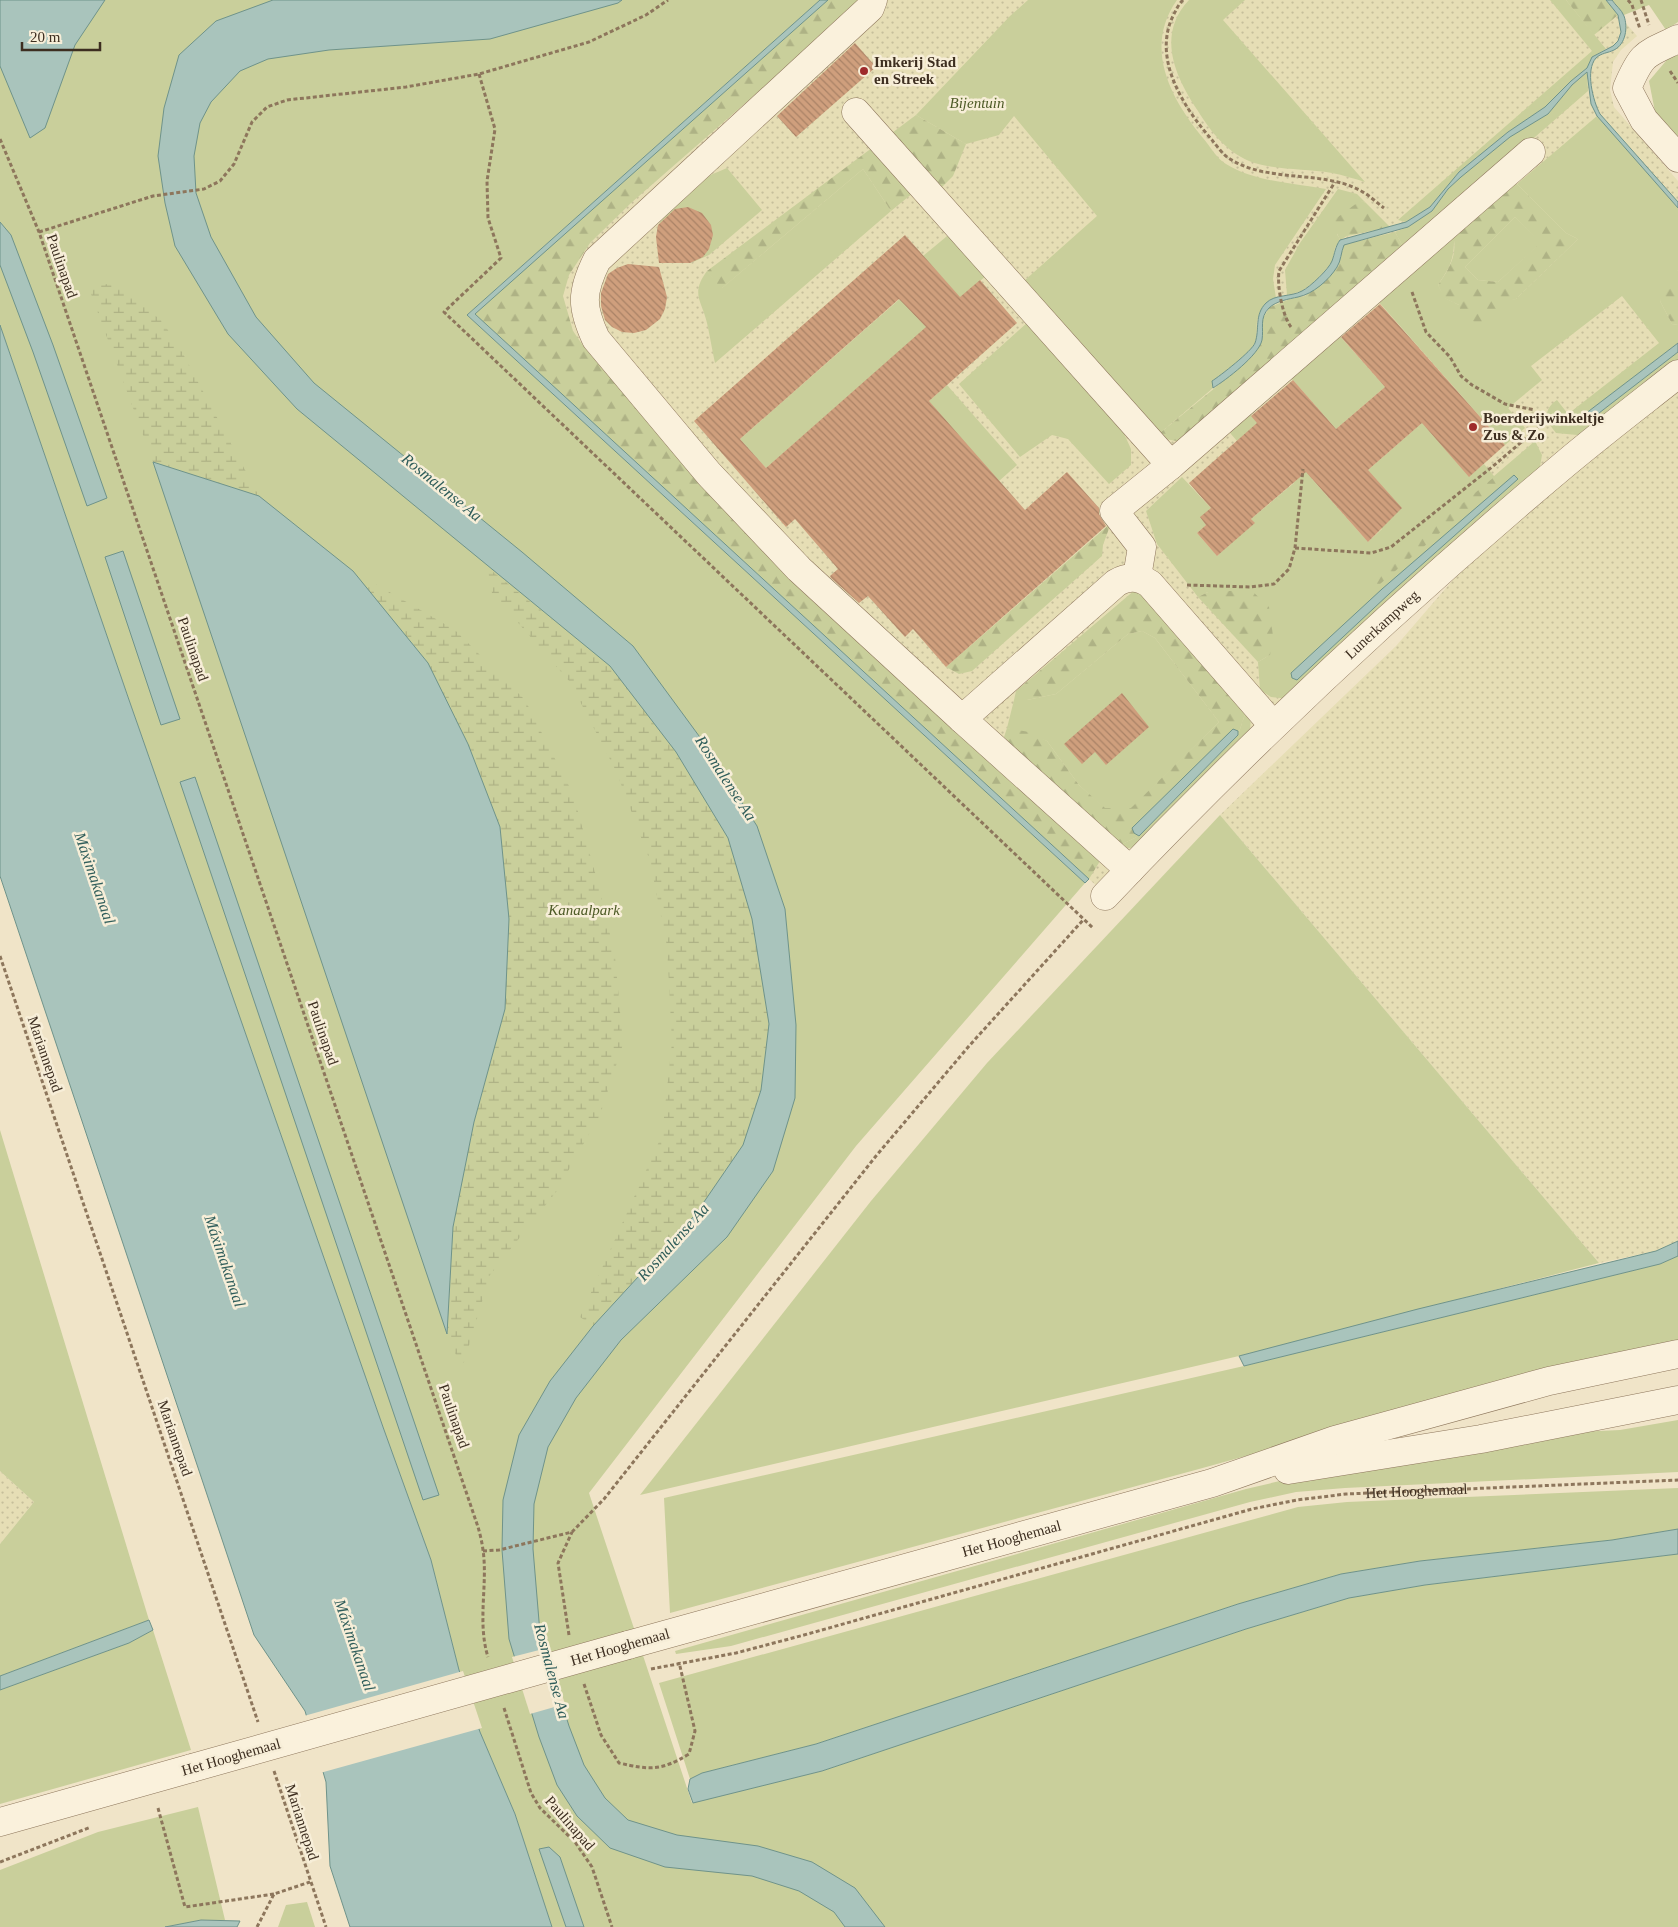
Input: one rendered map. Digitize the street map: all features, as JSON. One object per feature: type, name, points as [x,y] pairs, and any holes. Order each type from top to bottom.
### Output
[{"type":"street","points":[[873,0],[870,8],[597,260],[587,279],[584,300],[587,320],[596,339],[709,474],[799,570],[1130,870]]},
{"type":"street","points":[[1678,39],[1648,53],[1638,63],[1627,88],[1644,120],[1678,158]]},
{"type":"street","points":[[856,112],[1171,465]]},
{"type":"street","points":[[1144,581],[1142,547],[1114,512],[1171,465],[1531,152]]},
{"type":"street","name":"Lunerkampweg","points":[[1105,896],[1274,725],[1400,607],[1596,439],[1678,374]]},
{"type":"street","points":[[962,719],[1116,583],[1129,577],[1144,581],[1274,725]]},
{"type":"street","name":"Het Hooghemaal","points":[[0,1822],[1212,1483],[1336,1440],[1549,1381],[1678,1354]]},
{"type":"street","name":"Het Hooghemaal","points":[[1212,1483],[1441,1446],[1678,1400]]},
{"type":"path","points":[[39,232],[153,196],[204,189],[220,181],[234,164],[252,122],[267,108],[287,100],[406,87],[479,74],[589,42],[646,15],[668,0]]},
{"type":"path","points":[[1183,0],[1169,24],[1166,43],[1169,69],[1179,93],[1203,130],[1228,158],[1248,168],[1335,182],[1359,190],[1384,208]]},
{"type":"path","points":[[479,74],[495,129],[487,180],[488,218],[501,258],[444,312],[1093,928]]},
{"type":"path","name":"Paulinapad","points":[[0,138],[39,232],[478,1527],[484,1551],[483,1610],[488,1658]]},
{"type":"path","points":[[1284,306],[1279,290],[1279,271],[1335,182]]},
{"type":"path","points":[[1402,263],[1426,332],[1450,357],[1461,376],[1472,385],[1505,404],[1535,410]]},
{"type":"path","points":[[1295,548],[1371,553],[1391,547],[1538,428]]},
{"type":"path","points":[[1144,581],[1250,587],[1274,584],[1289,569],[1295,548],[1303,469]]},
{"type":"path","points":[[484,1551],[499,1550],[572,1532],[604,1499],[876,1156],[969,1046],[1105,896]]},
{"type":"path","name":"Mariannepad","points":[[0,956],[261,1731]]},
{"type":"path","name":"Het Hooghemaal","points":[[645,1670],[679,1662],[736,1653],[795,1638],[1252,1509],[1297,1500],[1346,1494],[1678,1480]]},
{"type":"path","points":[[679,1662],[695,1731]]},
{"type":"path","name":"Paulinapad","points":[[502,1703],[531,1793],[540,1808],[575,1842],[592,1867],[612,1927]]},
{"type":"path","name":"Mariannepad","points":[[273,1769],[326,1927]]},
{"type":"path","points":[[149,1810],[167,1805]]},
{"type":"path","points":[[158,1808],[185,1907],[274,1894],[310,1882]]},
{"type":"path","points":[[0,1862],[95,1825]]},
{"type":"path","points":[[257,1927],[274,1894]]},
{"type":"green space","name":"Kanaalpark","points":[[0,0],[820,0],[467,315],[1085,883],[856,1146],[589,1493],[692,1803],[822,1771],[1246,1629],[1349,1598],[1425,1585],[1678,1554],[1678,1927],[552,1927],[515,1814],[480,1732],[459,1670],[431,1560],[128,697],[0,325]]},
{"type":"green space","name":"Bijentuin","points":[[828,0],[1606,0],[1637,36],[1621,50],[1613,62],[1610,90],[1614,107],[1678,181],[1678,360],[1588,436],[1101,890],[474,314]]},
{"type":"green space","points":[[828,0],[863,0],[631,203],[590,243],[569,275],[563,296],[573,331],[584,347],[738,520],[1100,861],[1089,879],[474,314]]},
{"type":"green space","name":"Bijentuin","points":[[1028,0],[1177,0],[1167,18],[1162,36],[1162,54],[1165,72],[1172,90],[1191,123],[1220,159],[1237,170],[1274,181],[1326,189],[1275,265],[1273,279],[1276,298],[1267,304],[1260,314],[1257,321],[1254,345],[1235,364],[1212,381],[1213,388],[1160,433],[1024,281],[1097,216],[1014,116],[999,135],[966,144],[916,115],[1010,16]]},
{"type":"green space","points":[[1189,0],[1245,0],[1223,20],[1365,182],[1332,173],[1259,164],[1241,157],[1220,140],[1208,126],[1182,84],[1172,56],[1173,27],[1179,13]]},
{"type":"green space","points":[[1550,0],[1566,0],[1606,49],[1592,57],[1587,68],[1545,107],[1508,132],[1459,172],[1430,207],[1406,222],[1398,220],[1592,51]]},
{"type":"green space","points":[[1566,0],[1606,0],[1618,15],[1594,35]]},
{"type":"green space","points":[[1612,0],[1678,0],[1678,22],[1666,30],[1649,5],[1624,15]]},
{"type":"green space","points":[[1678,53],[1678,144],[1656,117],[1649,81],[1671,55]]},
{"type":"green space","points":[[1587,72],[1588,91],[1405,250],[1395,232],[1408,227],[1432,211],[1448,189],[1461,177],[1510,137],[1548,114],[1572,85]]},
{"type":"green space","points":[[916,115],[966,144],[953,176],[940,189],[930,179],[891,211],[863,169],[721,289],[707,271]]},
{"type":"green space","points":[[1597,116],[1678,208],[1678,270],[1660,301],[1672,324],[1678,325],[1678,343],[1585,414],[1590,420],[1678,352],[1678,360],[1588,436],[1556,433],[1547,416],[1547,412],[1552,404],[1557,400],[1568,414],[1659,343],[1622,296],[1531,366],[1542,380],[1508,408],[1525,428],[1505,445],[1378,301],[1339,335],[1385,387],[1336,429],[1292,379],[1275,393],[1272,390],[1264,396],[1267,400],[1251,415],[1279,448],[1237,441],[1225,427],[1502,182],[1454,240],[1450,264],[1438,285],[1445,298],[1459,305],[1516,299],[1578,239],[1566,233],[1517,184]]},
{"type":"green space","points":[[727,168],[762,210],[709,255],[693,262],[673,258],[660,225],[665,205],[695,182]]},
{"type":"green space","points":[[863,169],[891,211],[715,363],[707,323],[698,292],[707,271],[722,288]]},
{"type":"green space","points":[[1517,184],[1566,233],[1578,239],[1516,299],[1508,301],[1502,315],[1480,326],[1461,313],[1459,305],[1444,298],[1438,285],[1452,262],[1454,249],[1453,235],[1509,185]],"holes":[[[1515,217],[1540,243],[1498,282],[1478,280],[1465,267]]]},
{"type":"green space","points":[[1338,189],[1357,194],[1366,203],[1362,201],[1337,234],[1340,240],[1335,248],[1332,263],[1314,282],[1302,291],[1287,295],[1285,270],[1300,243]]},
{"type":"green space","points":[[1362,201],[1390,227],[1347,236],[1340,240],[1334,227],[1335,219]]},
{"type":"green space","points":[[1515,217],[1541,243],[1498,282],[1478,280],[1465,267]]},
{"type":"green space","points":[[952,232],[988,274],[766,468],[740,439],[934,269],[923,256]]},
{"type":"green space","points":[[1395,232],[1405,250],[1182,442],[1165,439],[1160,433],[1222,382],[1262,340],[1261,321],[1270,307],[1290,299],[1305,296],[1338,267],[1343,245]]},
{"type":"green space","points":[[1678,270],[1678,325],[1672,324],[1660,301],[1663,284]]},
{"type":"green space","points":[[115,283],[162,321],[182,352],[259,496],[153,462],[91,294],[95,286]]},
{"type":"green space","points":[[1028,322],[1121,427],[1131,449],[1131,465],[1109,484],[1068,439],[1052,435],[1020,457],[959,384]]},
{"type":"green space","points":[[947,385],[1017,465],[999,481],[805,511]]},
{"type":"green space","points":[[1678,386],[1678,1241],[1656,1251],[1599,1263],[1220,815],[1396,646],[1489,538]]},
{"type":"green space","points":[[1422,423],[1469,476],[1484,464],[1494,476],[1535,441],[1542,455],[1538,478],[1290,699],[1271,697],[1260,690],[1258,662],[1270,655],[1208,592],[1198,597],[1157,544],[1146,511],[1182,477],[1211,508],[1206,525],[1197,533],[1217,556],[1254,523],[1251,519],[1294,483],[1277,463],[1321,461],[1312,479],[1368,542],[1382,529],[1379,525],[1368,470]]},
{"type":"green space","points":[[1493,478],[1497,481],[1496,485],[1380,584],[1375,585],[1372,581],[1375,576]]},
{"type":"green space","points":[[1111,523],[1103,545],[1102,556],[972,671],[959,674],[946,667]]},
{"type":"green space","points":[[487,567],[610,666],[676,752],[728,838],[752,919],[769,1024],[761,1090],[743,1145],[695,1215],[593,1326],[580,1317],[662,1135],[672,1042],[667,946],[650,861],[616,771],[570,682],[492,593]]},
{"type":"green space","points":[[353,571],[455,630],[525,700],[573,794],[598,883],[615,956],[623,1044],[600,1115],[556,1192],[490,1275],[462,1369],[447,1334],[453,1227],[474,1122],[428,663]]},
{"type":"green space","points":[[1136,589],[1247,708],[1238,735],[1238,731],[1134,833],[1139,836],[1118,846],[1103,836],[1004,737],[1007,728],[1029,732],[1047,741],[1079,785],[1105,808],[1131,808],[1219,722],[1155,638],[1142,631],[1128,634],[1056,694],[1027,700],[1014,700],[1016,691]]},
{"type":"green space","points":[[1251,590],[1269,607],[1273,636],[1270,655],[1258,662],[1198,597],[1208,592]]},
{"type":"green space","points":[[1142,631],[1155,638],[1219,722],[1132,808],[1105,809],[1079,785],[1047,741],[1007,728],[1014,700],[1027,700],[1056,694],[1128,634]]},
{"type":"green space","points":[[1247,708],[1251,715],[1250,732],[1136,847],[1118,846],[1139,836],[1238,735]]},
{"type":"green space","points":[[1220,815],[1599,1263],[1239,1356],[640,1495],[871,1201],[987,1063]]},
{"type":"green space","points":[[0,1130],[149,1620],[0,1676],[0,1544],[34,1502],[0,1471]]},
{"type":"green space","points":[[1678,1256],[1678,1346],[1512,1382],[670,1613],[664,1498],[1244,1366],[1660,1264]]},
{"type":"green space","points":[[1678,1420],[1678,1472],[1296,1492],[1250,1502],[731,1646],[676,1654],[675,1651],[1246,1489],[1297,1477],[1577,1432],[1620,1430]]},
{"type":"green space","points":[[0,1471],[34,1502],[0,1544]]},
{"type":"green space","points":[[1678,1488],[1678,1529],[1612,1540],[1420,1561],[1341,1574],[1238,1604],[816,1744],[702,1773],[690,1779],[659,1683],[1298,1507],[1347,1502]]},
{"type":"green space","points":[[153,1630],[191,1750],[0,1804],[0,1690],[129,1643]]},
{"type":"green space","points":[[198,1807],[225,1920],[201,1920],[165,1927],[0,1927],[0,1870],[98,1832]]},
{"type":"green space","points":[[307,1902],[315,1927],[278,1927],[286,1905]]},
{"type":"water","points":[[0,0],[105,0],[75,45],[45,128],[30,138],[0,66]]},
{"type":"water","name":"Rosmalense Aa","points":[[273,0],[622,0],[618,3],[490,39],[329,50],[268,59],[240,71],[211,102],[200,123],[194,156],[196,193],[211,237],[256,317],[314,383],[522,552],[633,646],[702,740],[757,826],[785,909],[796,1025],[795,1098],[773,1171],[727,1237],[621,1340],[576,1398],[548,1447],[534,1504],[533,1549],[540,1633],[569,1726],[584,1765],[605,1798],[628,1820],[677,1835],[758,1846],[812,1862],[855,1888],[885,1927],[845,1927],[834,1912],[799,1891],[752,1876],[665,1867],[610,1848],[577,1816],[557,1785],[539,1737],[509,1639],[502,1550],[503,1500],[519,1435],[550,1381],[593,1326],[695,1215],[743,1145],[761,1090],[769,1024],[752,919],[728,838],[676,752],[610,666],[297,409],[228,334],[175,246],[165,203],[158,156],[164,108],[179,55],[216,21]]},
{"type":"water","points":[[820,0],[828,0],[475,314],[1089,879],[1085,883],[467,315]]},
{"type":"water","points":[[1606,0],[1612,0],[1622,12],[1626,30],[1623,40],[1618,47],[1598,56],[1593,63],[1591,86],[1595,101],[1600,114],[1678,202],[1678,208],[1597,116],[1591,104],[1587,72],[1572,85],[1548,114],[1510,137],[1461,177],[1448,189],[1432,211],[1408,227],[1344,245],[1337,267],[1320,286],[1309,293],[1279,302],[1269,308],[1263,319],[1260,346],[1249,360],[1213,388],[1212,381],[1253,347],[1260,312],[1266,303],[1274,298],[1302,291],[1314,282],[1332,261],[1340,240],[1406,222],[1430,207],[1459,172],[1508,132],[1545,107],[1587,68],[1592,57],[1613,46],[1618,41],[1621,32],[1618,15]]},
{"type":"water","points":[[0,222],[11,235],[53,345],[107,498],[87,506],[0,265]]},
{"type":"water","name":"Máximakanaal","points":[[0,325],[128,697],[431,1560],[459,1670],[480,1732],[515,1814],[552,1927],[350,1927],[330,1866],[326,1782],[305,1711],[254,1635],[0,876]]},
{"type":"water","points":[[1678,343],[1678,352],[1590,420],[1585,414]]},
{"type":"water","points":[[153,462],[259,496],[353,571],[428,663],[468,744],[500,827],[509,919],[505,1009],[474,1122],[453,1227],[447,1334]]},
{"type":"water","points":[[1514,475],[1518,479],[1389,594],[1297,680],[1292,678],[1291,673],[1382,589]]},
{"type":"water","points":[[123,551],[180,719],[161,725],[105,557]]},
{"type":"water","points":[[1233,729],[1238,731],[1238,735],[1139,836],[1134,833],[1132,828]]},
{"type":"water","points":[[195,777],[439,1495],[423,1500],[180,782]]},
{"type":"water","points":[[1678,1241],[1678,1256],[1660,1264],[1244,1366],[1239,1356],[1418,1309],[1656,1251]]},
{"type":"water","points":[[1678,1529],[1678,1554],[1425,1585],[1349,1598],[1246,1629],[822,1771],[693,1803],[688,1789],[690,1779],[702,1773],[816,1744],[1238,1604],[1341,1574],[1420,1561],[1612,1540]]},
{"type":"water","points":[[149,1620],[153,1630],[129,1643],[0,1690],[0,1676]]},
{"type":"water","points":[[549,1847],[560,1857],[584,1927],[566,1927],[539,1849]]},
{"type":"water","points":[[201,1920],[240,1921],[237,1927],[165,1927]]},
{"type":"pier","points":[[547,1648],[565,1704],[530,1714],[512,1657]]},
{"type":"pier","points":[[463,1671],[482,1728],[320,1773],[304,1716]]},
{"type":"building","points":[[855,43],[876,67],[796,137],[777,116]]},
{"type":"building","points":[[688,207],[702,213],[711,225],[713,235],[709,249],[703,257],[690,263],[659,263],[656,237],[658,225],[675,209]]},
{"type":"building","points":[[905,235],[960,297],[980,280],[1017,323],[929,401],[1025,510],[1067,472],[1099,508],[1099,514],[1106,526],[946,667],[913,629],[905,637],[868,596],[859,603],[831,578],[830,576],[838,569],[795,519],[786,527],[694,421]],"holes":[[[899,299],[926,327],[766,468],[740,439]]]},
{"type":"building","points":[[628,264],[659,267],[667,297],[665,309],[660,319],[646,330],[634,333],[622,332],[612,327],[605,320],[601,306],[601,293],[608,274]]},
{"type":"building","points":[[1380,304],[1505,445],[1469,477],[1422,423],[1368,470],[1402,508],[1368,542],[1306,472],[1251,519],[1255,523],[1217,556],[1197,533],[1206,525],[1200,517],[1211,508],[1189,483],[1257,423],[1251,416],[1293,380],[1336,429],[1385,387],[1341,337]]},
{"type":"building","points":[[1122,693],[1149,727],[1106,765],[1095,752],[1082,764],[1064,744]]},
{"type":"place","name":"Imkerij Stad en Streek","points":[[864,71]]},
{"type":"place","name":"Boerderijwinkeltje Zus & Zo","points":[[1473,427]]}]
